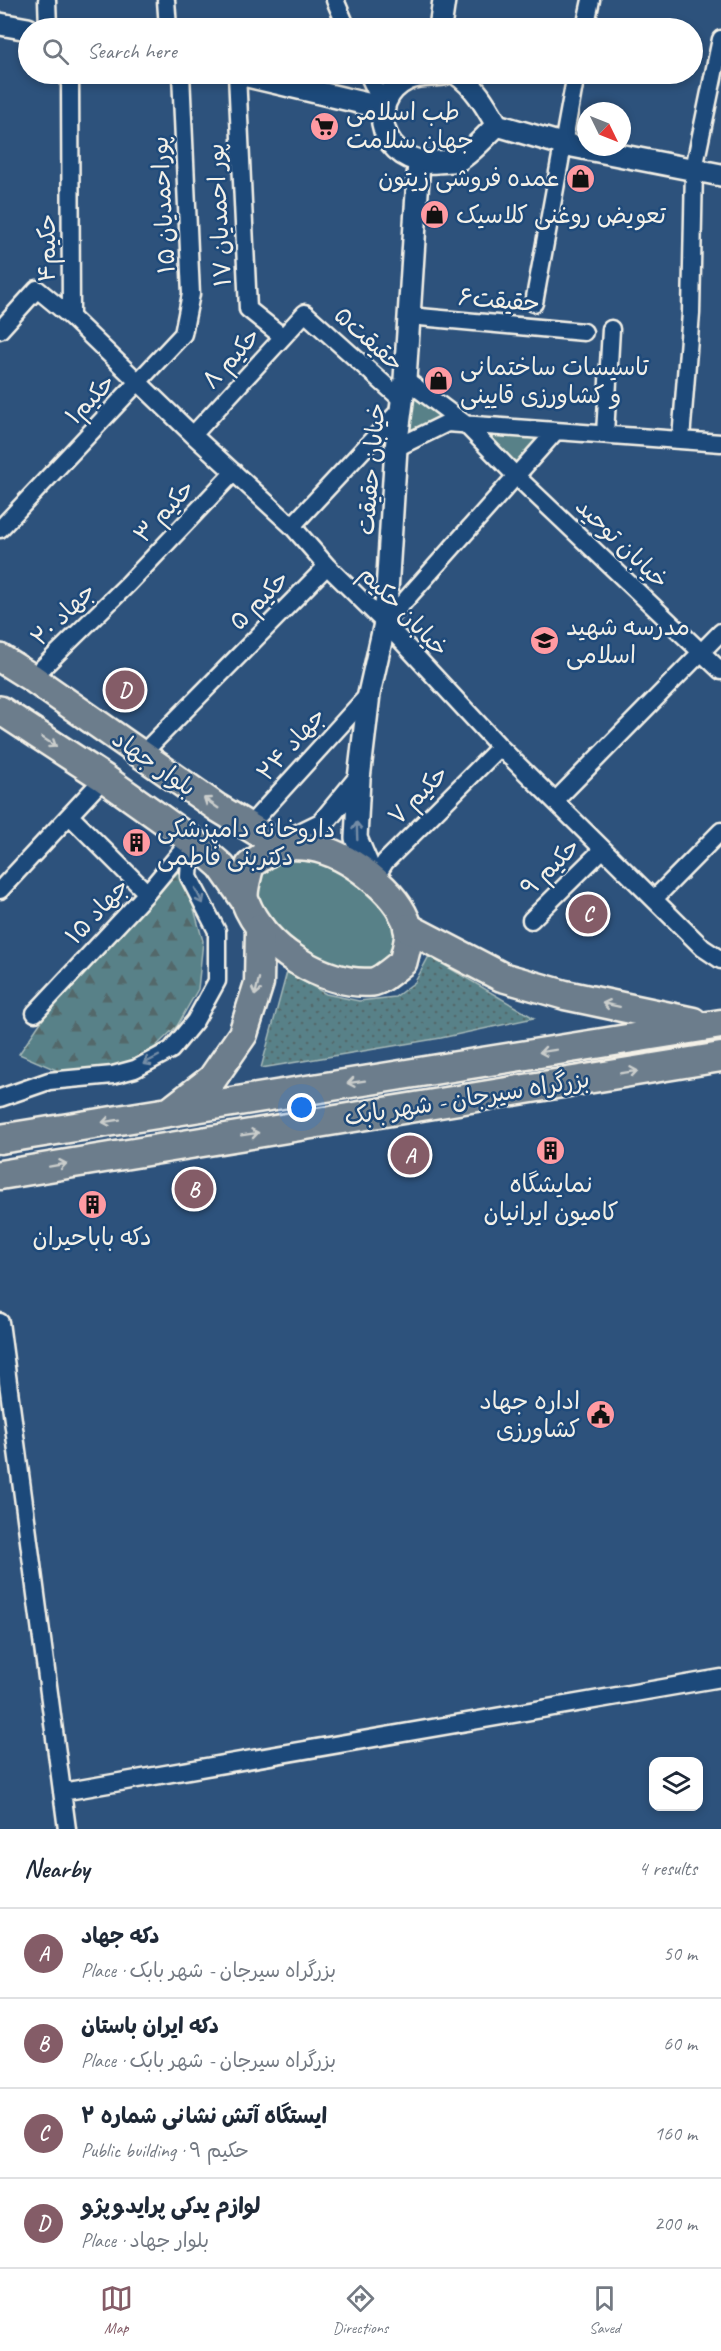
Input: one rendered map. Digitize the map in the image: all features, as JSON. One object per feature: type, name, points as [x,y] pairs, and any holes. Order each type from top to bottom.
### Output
[{"type":"highway","points":[[169,1112],[212,1079],[243,1035],[260,983],[260,928]]},
{"type":"highway","points":[[408,928],[502,977],[565,995],[715,1025]]},
{"type":"highway","name":"بزرگراه سیرجان - شهر بابک","points":[[0,1139],[715,1025]]},
{"type":"highway","name":"بزرگراه سیرجان - شهر بابک","points":[[0,1175],[721,1057]]},
{"type":"main road","name":"بلوار جهاد","points":[[0,658],[218,808],[279,845]]},
{"type":"main road","name":"بلوار جهاد","points":[[0,710],[104,778],[191,840],[221,866],[244,899]]},
{"type":"main road","points":[[279,845],[312,847],[337,857],[374,880],[393,899],[408,928],[403,963],[374,982],[341,980],[316,970],[279,947],[260,928],[244,899],[250,865],[279,845]]},
{"type":"street","points":[[47,0],[48,18]]},
{"type":"street","points":[[166,0],[167,18]]},
{"type":"street","points":[[334,0],[342,18]]},
{"type":"street","points":[[441,18],[444,0]]},
{"type":"street","points":[[587,18],[591,0]]},
{"type":"street","points":[[0,24],[18,27]]},
{"type":"street","points":[[681,439],[691,314],[694,170],[721,39]]},
{"type":"street","name":"حکیم۴","points":[[70,84],[71,317]]},
{"type":"street","name":"پوراحمدیان ۱۵","points":[[181,84],[191,294],[183,334]]},
{"type":"street","name":"پور احمدیان ۱۷","points":[[238,84],[248,309],[282,337]]},
{"type":"street","points":[[281,84],[384,108]]},
{"type":"street","points":[[373,84],[384,108]]},
{"type":"street","points":[[400,84],[396,87],[384,108],[383,125],[387,138],[395,149],[406,157],[419,162],[458,160],[497,125]]},
{"type":"street","points":[[469,84],[497,125],[562,144],[721,175]]},
{"type":"street","points":[[534,303],[574,84]]},
{"type":"street","name":"خیابان حقیقت","points":[[374,880],[356,838],[359,779],[369,694],[385,623],[396,448],[405,379],[419,162]]},
{"type":"street","name":"خیابان حکیم","points":[[0,330],[38,290],[71,317],[291,526],[500,747],[703,948],[721,960]]},
{"type":"street","name":"حکیم ۸","points":[[193,435],[305,313]]},
{"type":"street","name":"حقیقت۵","points":[[305,313],[401,404]]},
{"type":"street","name":"حقیقت۶","points":[[409,316],[584,332]]},
{"type":"street","points":[[605,434],[611,329]]},
{"type":"street","name":"حکیم۱","points":[[0,529],[183,334]]},
{"type":"street","name":"خیابان توحید","points":[[405,379],[464,423],[515,475],[721,671]]},
{"type":"street","points":[[291,526],[353,460],[401,404]]},
{"type":"street","points":[[396,448],[447,423],[721,443]]},
{"type":"street","points":[[385,623],[556,431]]},
{"type":"street","name":"حکیم ۳","points":[[128,584],[234,472]]},
{"type":"street","name":"حکیم ۵","points":[[142,754],[225,667],[327,566]]},
{"type":"street","name":"جهاد ۲۰","points":[[32,678],[128,584]]},
{"type":"street","points":[[555,801],[721,632]]},
{"type":"street","name":"جهاد ۲۴","points":[[249,826],[369,694]]},
{"type":"street","name":"حکیم ۷","points":[[374,880],[385,862],[500,747]]},
{"type":"street","points":[[0,890],[104,778]]},
{"type":"street","points":[[279,845],[322,824],[359,779]]},
{"type":"street","points":[[70,816],[147,893]]},
{"type":"street","points":[[654,899],[721,831]]},
{"type":"street","points":[[0,1098],[49,1081],[113,1075],[135,1069],[171,1050],[195,1021],[217,981],[217,931],[189,877],[191,840]]},
{"type":"street","name":"جهاد ۱۵","points":[[35,1013],[147,893],[191,840]]},
{"type":"street","name":"حکیم ۹","points":[[531,920],[603,849]]},
{"type":"street","points":[[0,1322],[67,1829]]},
{"type":"street","points":[[62,1792],[721,1678]]},
{"type":"green space","points":[[406,381],[462,423],[398,446]]},
{"type":"green space","points":[[469,425],[553,432],[515,473]]},
{"type":"green space","points":[[291,856],[334,862],[377,893],[395,920],[398,943],[382,965],[355,974],[307,956],[272,930],[255,886],[266,866]]},
{"type":"green space","points":[[178,872],[192,902],[203,941],[198,989],[177,1026],[154,1048],[128,1062],[97,1071],[63,1073],[19,1054],[47,1013]]},
{"type":"green space","points":[[429,956],[534,1018],[441,1038],[261,1068],[287,972],[326,994],[359,1001],[395,997],[415,982]]},
{"type":"place","name":"طب اسلامی جهان سلامت","points":[[325,126]]},
{"type":"place","name":"عمده فروشی زیتون","points":[[581,178]]},
{"type":"place","name":"تعویض روغنی کلاسیک","points":[[435,215]]},
{"type":"place","name":"تاسیسات ساختمانی و کشاورزی قایینی","points":[[439,381]]},
{"type":"place","name":"مدرسه شهید اسلامی","points":[[545,641]]},
{"type":"place","name":"لوازم یدکی پرایدوپژو","points":[[125,690]]},
{"type":"place","name":"داروخانه دامپزشکی دکتربنی فاطمی","points":[[136,843]]},
{"type":"place","name":"ایستگاه آتش نشانی شماره ۲","points":[[588,914]]},
{"type":"place","name":"نمایشگاه کامیون ایرانیان","points":[[551,1151]]},
{"type":"place","name":"دکه جهاد","points":[[410,1155]]},
{"type":"place","name":"دکه ایران باستان","points":[[194,1189]]},
{"type":"place","name":"دکه باباحیران","points":[[92,1204]]},
{"type":"place","name":"اداره جهاد کشاورزی","points":[[601,1415]]}]
